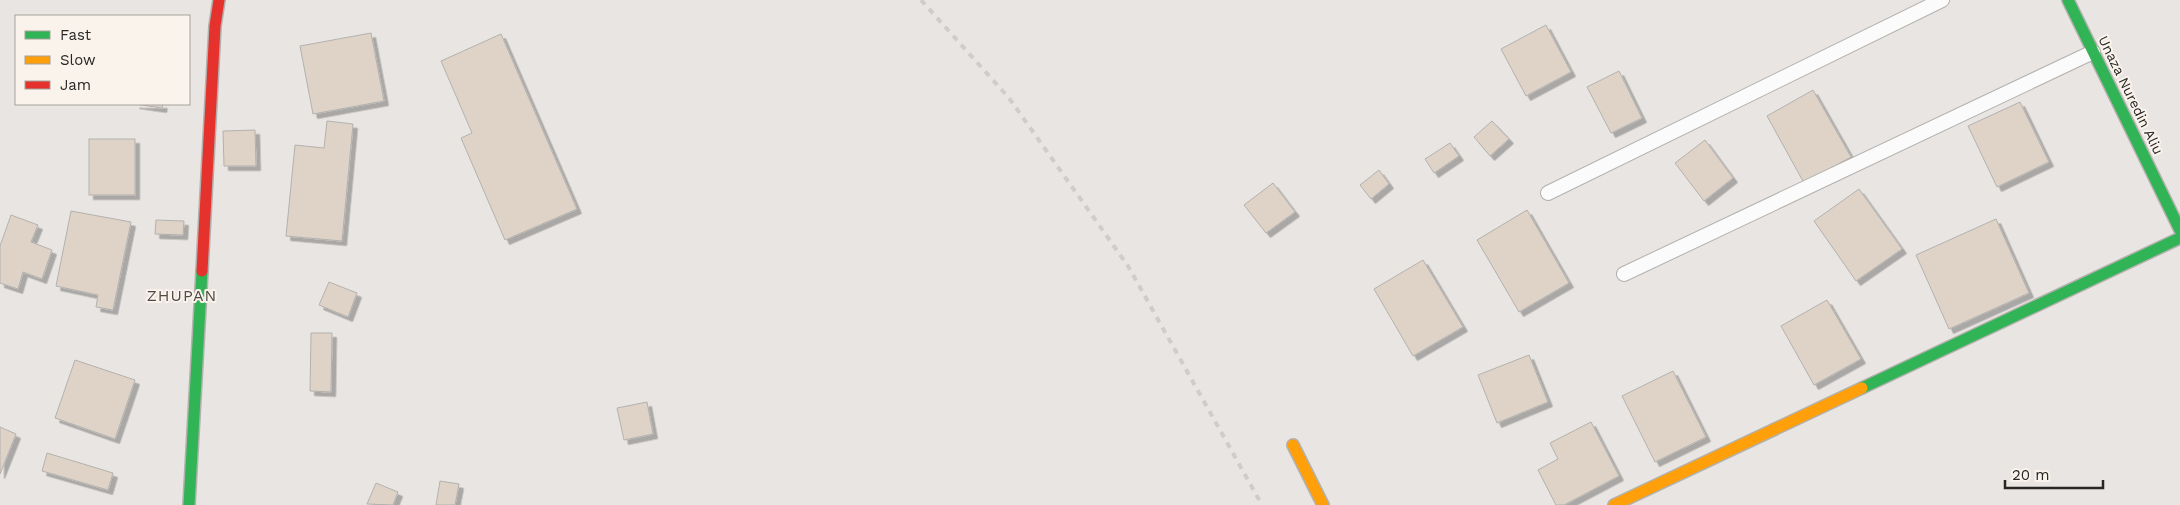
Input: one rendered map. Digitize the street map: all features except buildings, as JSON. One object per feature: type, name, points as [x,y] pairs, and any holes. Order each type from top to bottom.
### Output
[{"type":"street","points":[[188,505],[214,45],[219,0]]},
{"type":"street","name":"Unaza Nuredin Aliu","points":[[2068,0],[2180,230]]},
{"type":"street","points":[[1614,505],[2180,238]]},
{"type":"street","points":[[1293,445],[1323,505]]},
{"type":"lane","points":[[1548,193],[1942,0]]},
{"type":"lane","points":[[1624,274],[2093,52]]},
{"type":"railway","points":[[921,0],[1009,98],[1128,266],[1262,505]]},
{"type":"traffic: fast","points":[[2068,0],[2180,230]]},
{"type":"traffic: fast","points":[[1862,388],[2180,238]]},
{"type":"traffic: fast","points":[[189,505],[202,271]]},
{"type":"traffic: slow","points":[[1614,505],[1862,388]]},
{"type":"traffic: slow","points":[[1293,445],[1323,505]]},
{"type":"traffic: jam","points":[[202,271],[215,26],[219,0]]},
{"type":"district","name":"ZHUPAN","points":[[182,295]]}]
